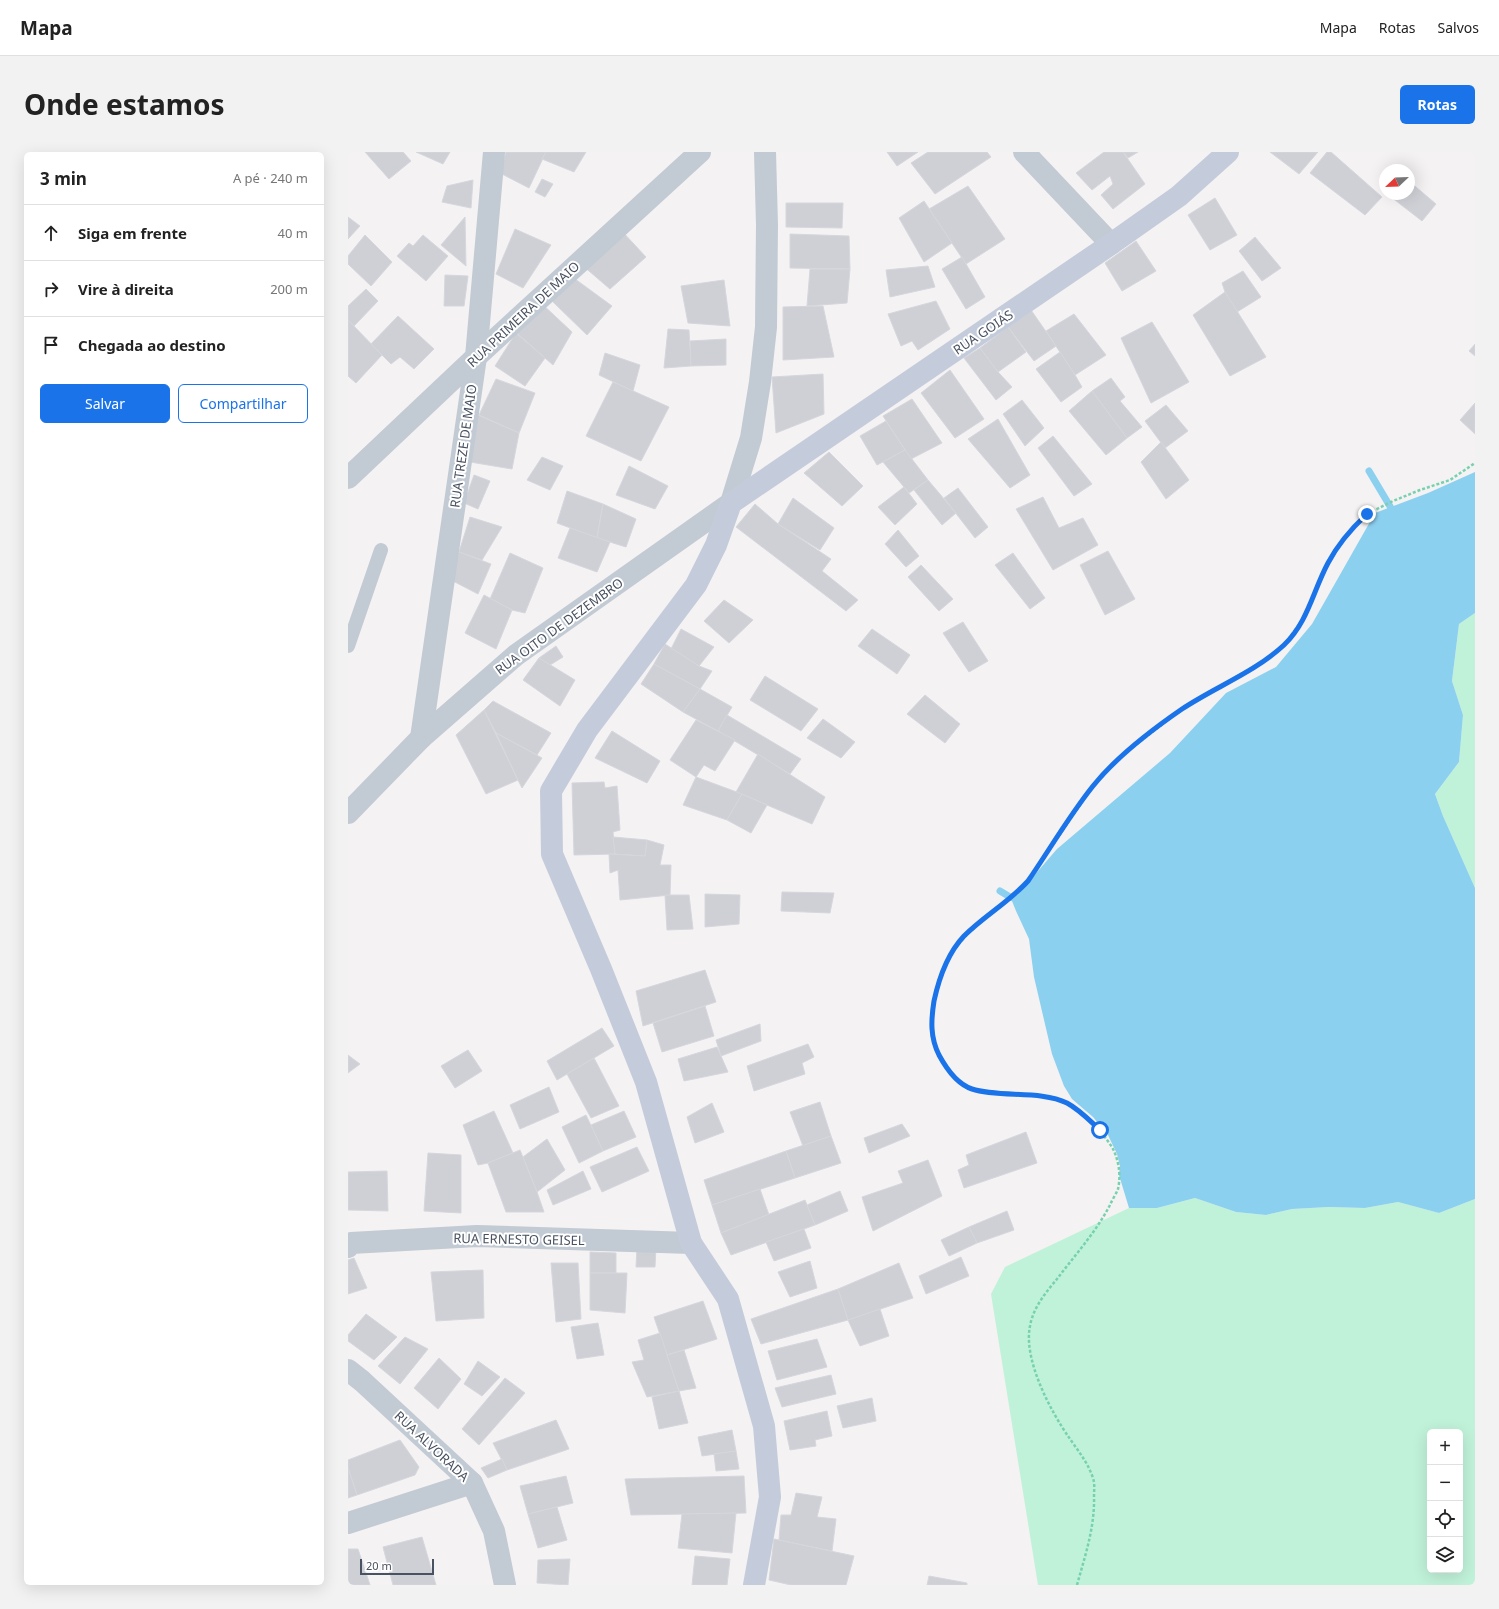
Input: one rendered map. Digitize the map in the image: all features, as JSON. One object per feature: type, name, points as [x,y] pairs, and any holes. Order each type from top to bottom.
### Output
[{"type":"street","name":"RUA TREZE DE MAIO","points":[[421,738],[476,357],[494,152]]},
{"type":"street","name":"RUA PRIMEIRA DE MAIO","points":[[348,478],[476,357],[700,152]]},
{"type":"street","points":[[754,1585],[770,1497],[764,1426],[728,1299],[691,1243],[646,1082],[604,976],[552,854],[551,791],[587,730],[696,585],[716,545],[731,503],[750,438],[760,382],[766,327],[767,225],[765,152]]},
{"type":"street","points":[[1024,152],[1111,244]]},
{"type":"street","name":"RUA GOIÁS","points":[[731,503],[1179,196],[1228,152]]},
{"type":"street","name":"RUA OITO DE DEZEMBRO","points":[[348,813],[421,738],[516,655],[731,503]]},
{"type":"street","name":"RUA ERNESTO GEISEL","points":[[349,1244],[477,1236],[691,1243]]},
{"type":"street","name":"RUA ALVORADA","points":[[348,1370],[362,1381],[472,1483],[494,1531],[505,1585]]},
{"type":"street","points":[[348,1523],[472,1483]]},
{"type":"lane","points":[[348,646],[381,550]]},
{"type":"path","points":[[1077,1585],[1095,1514],[1094,1480],[1087,1461],[1070,1440],[1054,1414],[1044,1392],[1035,1370],[1030,1349],[1030,1326],[1037,1307],[1046,1292],[1103,1218],[1118,1189],[1120,1171],[1113,1149],[1100,1130],[1083,1114],[1067,1103],[1051,1098],[986,1092],[970,1088],[959,1081],[946,1067],[936,1050],[932,1036],[931,1022],[938,981],[949,956],[964,937],[1002,906],[1028,881],[1093,786],[1119,758],[1182,709],[1268,658],[1285,644],[1306,616],[1328,564],[1338,548],[1362,518],[1393,500],[1450,480],[1475,463]]},
{"type":"green space","points":[[1475,613],[1475,888],[1443,816],[1435,794],[1459,762],[1463,715],[1452,681],[1459,624]]},
{"type":"green space","points":[[1195,1198],[1236,1212],[1266,1215],[1292,1209],[1329,1207],[1365,1208],[1398,1202],[1439,1213],[1475,1199],[1475,1585],[1038,1585],[991,1294],[1005,1267],[1129,1208],[1157,1208]]},
{"type":"water","points":[[1475,472],[1475,613],[1459,624],[1452,681],[1463,715],[1459,762],[1435,794],[1443,816],[1475,888],[1475,1199],[1439,1213],[1398,1202],[1365,1208],[1329,1207],[1292,1209],[1266,1215],[1236,1212],[1195,1198],[1157,1208],[1129,1208],[1119,1175],[1120,1166],[1117,1154],[1108,1135],[1093,1117],[1072,1099],[1064,1086],[1052,1054],[1034,977],[1029,939],[1012,901],[1057,849],[1170,753],[1226,693],[1276,667],[1312,624],[1375,513],[1428,493]]},
{"type":"building","points":[[365,152],[403,152],[411,161],[389,179]]},
{"type":"building","points":[[416,152],[450,152],[443,164]]},
{"type":"building","points":[[506,152],[546,152],[529,188],[500,173]]},
{"type":"building","points":[[546,152],[586,152],[574,172],[542,159]]},
{"type":"building","points":[[887,152],[918,152],[897,166]]},
{"type":"building","points":[[928,152],[987,152],[991,157],[935,194],[911,163]]},
{"type":"building","points":[[1104,152],[1123,152],[1145,184],[1113,209],[1101,195],[1113,184],[1110,176],[1092,190],[1076,173]]},
{"type":"building","points":[[1123,152],[1138,152],[1128,158]]},
{"type":"building","points":[[1270,152],[1318,152],[1299,174]]},
{"type":"building","points":[[1327,152],[1331,152],[1379,194],[1379,200],[1365,215],[1310,173]]},
{"type":"building","points":[[542,179],[553,184],[545,197],[535,192]]},
{"type":"building","points":[[473,180],[471,208],[442,202],[447,186]]},
{"type":"building","points":[[968,186],[1005,239],[966,264],[929,209]]},
{"type":"building","points":[[1415,186],[1436,204],[1422,221],[1395,200],[1415,200]]},
{"type":"building","points":[[1215,198],[1237,235],[1210,250],[1188,215]]},
{"type":"building","points":[[924,201],[952,243],[924,262],[899,218]]},
{"type":"building","points":[[786,203],[843,203],[842,228],[786,227]]},
{"type":"building","points":[[348,217],[360,226],[348,239]]},
{"type":"building","points":[[465,217],[466,266],[441,245]]},
{"type":"building","points":[[515,229],[551,245],[523,288],[496,274]]},
{"type":"building","points":[[620,229],[646,257],[610,289],[582,265]]},
{"type":"building","points":[[790,234],[849,236],[850,269],[790,268]]},
{"type":"building","points":[[365,235],[392,262],[371,286],[348,264],[348,256]]},
{"type":"building","points":[[423,235],[448,256],[426,281],[397,256],[409,243],[413,246]]},
{"type":"building","points":[[1255,237],[1281,268],[1262,281],[1239,251]]},
{"type":"building","points":[[1136,241],[1156,271],[1122,291],[1105,263]]},
{"type":"building","points":[[962,257],[985,297],[966,309],[942,269]]},
{"type":"building","points":[[928,266],[935,287],[890,297],[886,270]]},
{"type":"building","points":[[810,269],[850,269],[847,303],[807,306]]},
{"type":"building","points":[[1243,271],[1261,297],[1237,312],[1225,292],[1222,283]]},
{"type":"building","points":[[445,275],[468,276],[464,306],[444,306]]},
{"type":"building","points":[[571,276],[612,306],[587,335],[551,300]]},
{"type":"building","points":[[724,280],[730,326],[688,323],[681,286]]},
{"type":"building","points":[[366,289],[378,301],[354,326],[348,320],[348,306]]},
{"type":"building","points":[[1225,292],[1266,357],[1230,376],[1193,315]]},
{"type":"building","points":[[936,301],[950,329],[918,350],[912,341],[901,346],[888,314]]},
{"type":"building","points":[[540,302],[572,332],[553,365],[511,328]]},
{"type":"building","points":[[823,306],[834,357],[783,360],[783,307]]},
{"type":"building","points":[[1031,310],[1056,346],[1034,361],[1008,327]]},
{"type":"building","points":[[1074,314],[1106,355],[1075,375],[1046,331]]},
{"type":"building","points":[[398,316],[434,349],[414,369],[400,357],[391,364],[371,344]]},
{"type":"building","points":[[348,320],[382,355],[356,383],[348,376]]},
{"type":"building","points":[[1152,322],[1189,382],[1151,403],[1121,338]]},
{"type":"building","points":[[1008,327],[1026,352],[998,372],[980,348]]},
{"type":"building","points":[[668,329],[689,330],[691,366],[664,368]]},
{"type":"building","points":[[516,333],[545,358],[525,386],[495,366]]},
{"type":"building","points":[[726,339],[726,365],[691,366],[690,341]]},
{"type":"building","points":[[1475,344],[1475,356],[1469,351]]},
{"type":"building","points":[[980,348],[998,372],[1012,387],[996,400],[964,358]]},
{"type":"building","points":[[1060,352],[1082,387],[1061,402],[1036,369]]},
{"type":"building","points":[[605,353],[640,365],[633,391],[599,375]]},
{"type":"building","points":[[950,370],[984,419],[955,438],[921,393]]},
{"type":"building","points":[[823,374],[824,414],[776,433],[772,377]]},
{"type":"building","points":[[1111,378],[1125,397],[1120,401],[1142,427],[1127,438],[1092,391]]},
{"type":"building","points":[[496,379],[535,393],[519,433],[479,415]]},
{"type":"building","points":[[613,382],[669,407],[641,461],[586,436]]},
{"type":"building","points":[[1092,391],[1127,438],[1106,455],[1069,411]]},
{"type":"building","points":[[912,399],[942,443],[911,459],[883,416]]},
{"type":"building","points":[[1022,400],[1044,428],[1025,446],[1003,414]]},
{"type":"building","points":[[1475,403],[1475,434],[1460,420]]},
{"type":"building","points":[[1166,405],[1188,431],[1165,448],[1145,421]]},
{"type":"building","points":[[471,412],[519,433],[512,469],[464,461]]},
{"type":"building","points":[[998,419],[1030,475],[1010,488],[968,439]]},
{"type":"building","points":[[886,421],[905,450],[877,465],[860,436]]},
{"type":"building","points":[[1053,436],[1092,484],[1074,496],[1038,448]]},
{"type":"building","points":[[1161,442],[1189,480],[1166,499],[1141,462]]},
{"type":"building","points":[[905,450],[928,480],[909,493],[883,462]]},
{"type":"building","points":[[829,452],[863,486],[842,506],[804,473]]},
{"type":"building","points":[[542,457],[563,466],[550,490],[527,480]]},
{"type":"building","points":[[629,466],[668,486],[655,509],[616,495]]},
{"type":"building","points":[[474,475],[490,481],[478,509],[464,503]]},
{"type":"building","points":[[928,480],[956,513],[942,525],[914,490]]},
{"type":"building","points":[[904,487],[917,504],[895,525],[878,507]]},
{"type":"building","points":[[958,488],[988,527],[975,538],[944,498]]},
{"type":"building","points":[[567,491],[603,504],[597,538],[557,523]]},
{"type":"building","points":[[1043,497],[1059,528],[1083,518],[1098,545],[1053,570],[1016,509]]},
{"type":"building","points":[[793,498],[834,528],[820,550],[778,524]]},
{"type":"building","points":[[603,504],[636,519],[626,547],[597,538]]},
{"type":"building","points":[[755,504],[778,524],[831,559],[822,571],[858,600],[846,611],[736,527]]},
{"type":"building","points":[[470,517],[502,527],[482,560],[459,552]]},
{"type":"building","points":[[570,528],[610,542],[597,572],[558,558]]},
{"type":"building","points":[[898,530],[919,556],[906,567],[885,544]]},
{"type":"building","points":[[1108,551],[1135,599],[1105,615],[1080,565]]},
{"type":"building","points":[[459,552],[491,564],[478,594],[451,580]]},
{"type":"building","points":[[510,553],[543,568],[525,613],[512,610],[490,599]]},
{"type":"building","points":[[1013,553],[1045,598],[1030,609],[995,565]]},
{"type":"building","points":[[921,565],[953,599],[939,611],[908,577]]},
{"type":"building","points":[[484,595],[512,610],[496,649],[465,633]]},
{"type":"building","points":[[724,600],[753,620],[729,643],[704,621]]},
{"type":"building","points":[[963,622],[988,661],[969,672],[943,633]]},
{"type":"building","points":[[681,629],[714,647],[699,666],[671,649]]},
{"type":"building","points":[[872,629],[910,655],[897,674],[858,646]]},
{"type":"building","points":[[665,644],[699,666],[712,671],[700,689],[654,664]]},
{"type":"building","points":[[556,646],[563,657],[550,665],[539,658]]},
{"type":"building","points":[[539,658],[575,680],[560,706],[523,680]]},
{"type":"building","points":[[654,664],[700,689],[683,712],[641,684]]},
{"type":"building","points":[[765,676],[818,709],[801,731],[750,700]]},
{"type":"building","points":[[700,689],[732,707],[718,731],[683,712]]},
{"type":"building","points":[[925,695],[960,724],[945,743],[907,714]]},
{"type":"building","points":[[493,701],[551,733],[537,755],[496,733],[484,710]]},
{"type":"building","points":[[484,710],[518,780],[486,794],[456,735]]},
{"type":"building","points":[[727,715],[801,759],[790,774],[718,731]]},
{"type":"building","points":[[823,719],[855,742],[841,758],[807,738]]},
{"type":"building","points":[[696,720],[735,740],[715,771],[704,765],[696,777],[670,760]]},
{"type":"building","points":[[612,731],[660,761],[647,783],[595,758]]},
{"type":"building","points":[[496,733],[542,758],[522,788],[518,780]]},
{"type":"building","points":[[758,754],[825,797],[812,824],[736,792]]},
{"type":"building","points":[[696,777],[742,794],[727,820],[683,805]]},
{"type":"building","points":[[604,782],[605,788],[617,786],[620,830],[613,832],[615,854],[574,855],[572,783]]},
{"type":"building","points":[[742,794],[767,805],[751,833],[727,820]]},
{"type":"building","points":[[613,837],[647,840],[645,856],[615,854]]},
{"type":"building","points":[[647,840],[664,845],[660,865],[671,865],[670,895],[620,900],[618,870],[610,873],[609,854],[645,856]]},
{"type":"building","points":[[782,892],[834,893],[830,913],[781,911]]},
{"type":"building","points":[[705,894],[740,895],[739,924],[705,927]]},
{"type":"building","points":[[665,895],[689,895],[693,929],[667,930]]},
{"type":"building","points":[[705,970],[716,1002],[643,1026],[636,991]]},
{"type":"building","points":[[705,1006],[714,1036],[662,1052],[653,1023]]},
{"type":"building","points":[[760,1024],[761,1041],[721,1056],[716,1040]]},
{"type":"building","points":[[602,1028],[614,1046],[557,1080],[547,1061]]},
{"type":"building","points":[[808,1044],[814,1057],[802,1063],[805,1074],[754,1091],[747,1066]]},
{"type":"building","points":[[717,1047],[728,1072],[684,1081],[678,1059]]},
{"type":"building","points":[[468,1050],[482,1071],[455,1088],[441,1066]]},
{"type":"building","points":[[348,1055],[360,1064],[348,1073]]},
{"type":"building","points":[[594,1058],[619,1106],[591,1118],[567,1074]]},
{"type":"building","points":[[549,1087],[559,1112],[520,1129],[510,1105]]},
{"type":"building","points":[[820,1102],[831,1136],[803,1146],[790,1112]]},
{"type":"building","points":[[712,1103],[724,1132],[695,1143],[687,1117]]},
{"type":"building","points":[[494,1111],[513,1153],[488,1163],[478,1165],[463,1125]]},
{"type":"building","points":[[624,1111],[636,1137],[603,1151],[591,1125]]},
{"type":"building","points":[[586,1115],[603,1151],[579,1163],[562,1127]]},
{"type":"building","points":[[902,1124],[910,1136],[869,1153],[864,1138]]},
{"type":"building","points":[[1026,1132],[1037,1163],[964,1188],[958,1170],[969,1165],[966,1155]]},
{"type":"building","points":[[831,1136],[841,1163],[795,1178],[786,1151]]},
{"type":"building","points":[[547,1139],[565,1170],[537,1192],[523,1157]]},
{"type":"building","points":[[637,1147],[649,1171],[602,1192],[590,1167]]},
{"type":"building","points":[[520,1150],[544,1212],[506,1212],[488,1163]]},
{"type":"building","points":[[786,1151],[795,1178],[712,1205],[704,1180]]},
{"type":"building","points":[[428,1153],[461,1155],[461,1213],[424,1211]]},
{"type":"building","points":[[928,1160],[942,1196],[873,1231],[862,1197],[903,1183],[898,1171]]},
{"type":"building","points":[[387,1171],[388,1211],[348,1210],[348,1172]]},
{"type":"building","points":[[583,1171],[591,1189],[553,1205],[547,1190]]},
{"type":"building","points":[[760,1189],[769,1215],[721,1233],[712,1205]]},
{"type":"building","points":[[840,1191],[848,1211],[815,1225],[807,1205]]},
{"type":"building","points":[[805,1200],[815,1225],[731,1255],[721,1233]]},
{"type":"building","points":[[1007,1211],[1014,1230],[977,1243],[969,1227]]},
{"type":"building","points":[[969,1227],[977,1243],[949,1256],[941,1240]]},
{"type":"building","points":[[804,1229],[811,1248],[774,1261],[766,1242]]},
{"type":"building","points":[[637,1246],[656,1246],[655,1267],[636,1267]]},
{"type":"building","points":[[590,1252],[616,1253],[616,1273],[590,1273]]},
{"type":"building","points":[[961,1257],[969,1276],[926,1294],[919,1276]]},
{"type":"building","points":[[354,1258],[367,1288],[348,1294],[348,1260]]},
{"type":"building","points":[[810,1261],[817,1288],[790,1297],[778,1272]]},
{"type":"building","points":[[551,1263],[578,1263],[581,1319],[556,1322]]},
{"type":"building","points":[[899,1263],[913,1298],[848,1320],[838,1289]]},
{"type":"building","points":[[483,1270],[484,1318],[436,1321],[431,1272]]},
{"type":"building","points":[[590,1273],[627,1273],[625,1313],[590,1310]]},
{"type":"building","points":[[838,1289],[848,1320],[761,1344],[751,1319]]},
{"type":"building","points":[[703,1301],[717,1339],[667,1355],[654,1317]]},
{"type":"building","points":[[880,1309],[889,1336],[860,1346],[848,1320]]},
{"type":"building","points":[[366,1314],[397,1337],[374,1360],[348,1341],[348,1335]]},
{"type":"building","points":[[598,1323],[604,1355],[577,1359],[571,1327]]},
{"type":"building","points":[[660,1333],[679,1391],[647,1397],[632,1362],[644,1360],[638,1340]]},
{"type":"building","points":[[405,1337],[428,1349],[400,1384],[378,1366]]},
{"type":"building","points":[[817,1339],[827,1367],[777,1380],[768,1351]]},
{"type":"building","points":[[684,1350],[696,1388],[679,1391],[667,1355]]},
{"type":"building","points":[[439,1358],[461,1379],[438,1409],[414,1388]]},
{"type":"building","points":[[478,1361],[500,1377],[482,1396],[464,1384]]},
{"type":"building","points":[[831,1375],[836,1394],[782,1407],[775,1388]]},
{"type":"building","points":[[505,1378],[525,1393],[479,1445],[462,1429]]},
{"type":"building","points":[[679,1391],[688,1423],[659,1429],[652,1397]]},
{"type":"building","points":[[872,1398],[876,1421],[843,1428],[837,1406]]},
{"type":"building","points":[[827,1411],[832,1436],[815,1440],[816,1446],[790,1450],[784,1421]]},
{"type":"building","points":[[556,1420],[569,1449],[507,1470],[493,1443]]},
{"type":"building","points":[[732,1430],[736,1451],[702,1456],[698,1437]]},
{"type":"building","points":[[400,1440],[419,1467],[415,1475],[357,1495],[348,1468],[348,1460]]},
{"type":"building","points":[[736,1451],[739,1469],[716,1471],[714,1454]]},
{"type":"building","points":[[502,1459],[507,1470],[488,1478],[481,1468]]},
{"type":"building","points":[[348,1468],[357,1495],[348,1498]]},
{"type":"building","points":[[566,1476],[573,1503],[528,1514],[520,1486]]},
{"type":"building","points":[[744,1476],[746,1513],[631,1515],[625,1479]]},
{"type":"building","points":[[796,1493],[822,1497],[817,1517],[836,1519],[832,1551],[779,1540],[781,1515],[791,1515]]},
{"type":"building","points":[[557,1507],[567,1540],[538,1548],[528,1514]]},
{"type":"building","points":[[736,1513],[732,1553],[678,1548],[682,1514]]},
{"type":"building","points":[[422,1537],[436,1585],[393,1585],[383,1547]]},
{"type":"building","points":[[774,1539],[854,1556],[846,1585],[791,1585],[769,1580]]},
{"type":"building","points":[[348,1549],[358,1549],[370,1585],[348,1585]]},
{"type":"building","points":[[695,1556],[730,1559],[727,1585],[692,1585]]},
{"type":"building","points":[[570,1559],[568,1585],[537,1583],[538,1560]]},
{"type":"building","points":[[929,1576],[967,1583],[967,1585],[927,1585]]},
{"type":"waterway","points":[[1369,471],[1391,508],[1394,516]]},
{"type":"waterway","points":[[1000,891],[1010,897],[1022,900]]},
{"type":"route","points":[[1100,1130],[1083,1114],[1067,1103],[1051,1098],[986,1092],[970,1088],[959,1081],[946,1067],[936,1050],[932,1036],[931,1022],[938,981],[949,956],[964,937],[1002,906],[1028,881],[1093,786],[1119,758],[1182,709],[1268,658],[1285,644],[1306,616],[1328,564],[1338,548],[1353,528],[1367,514]]}]
